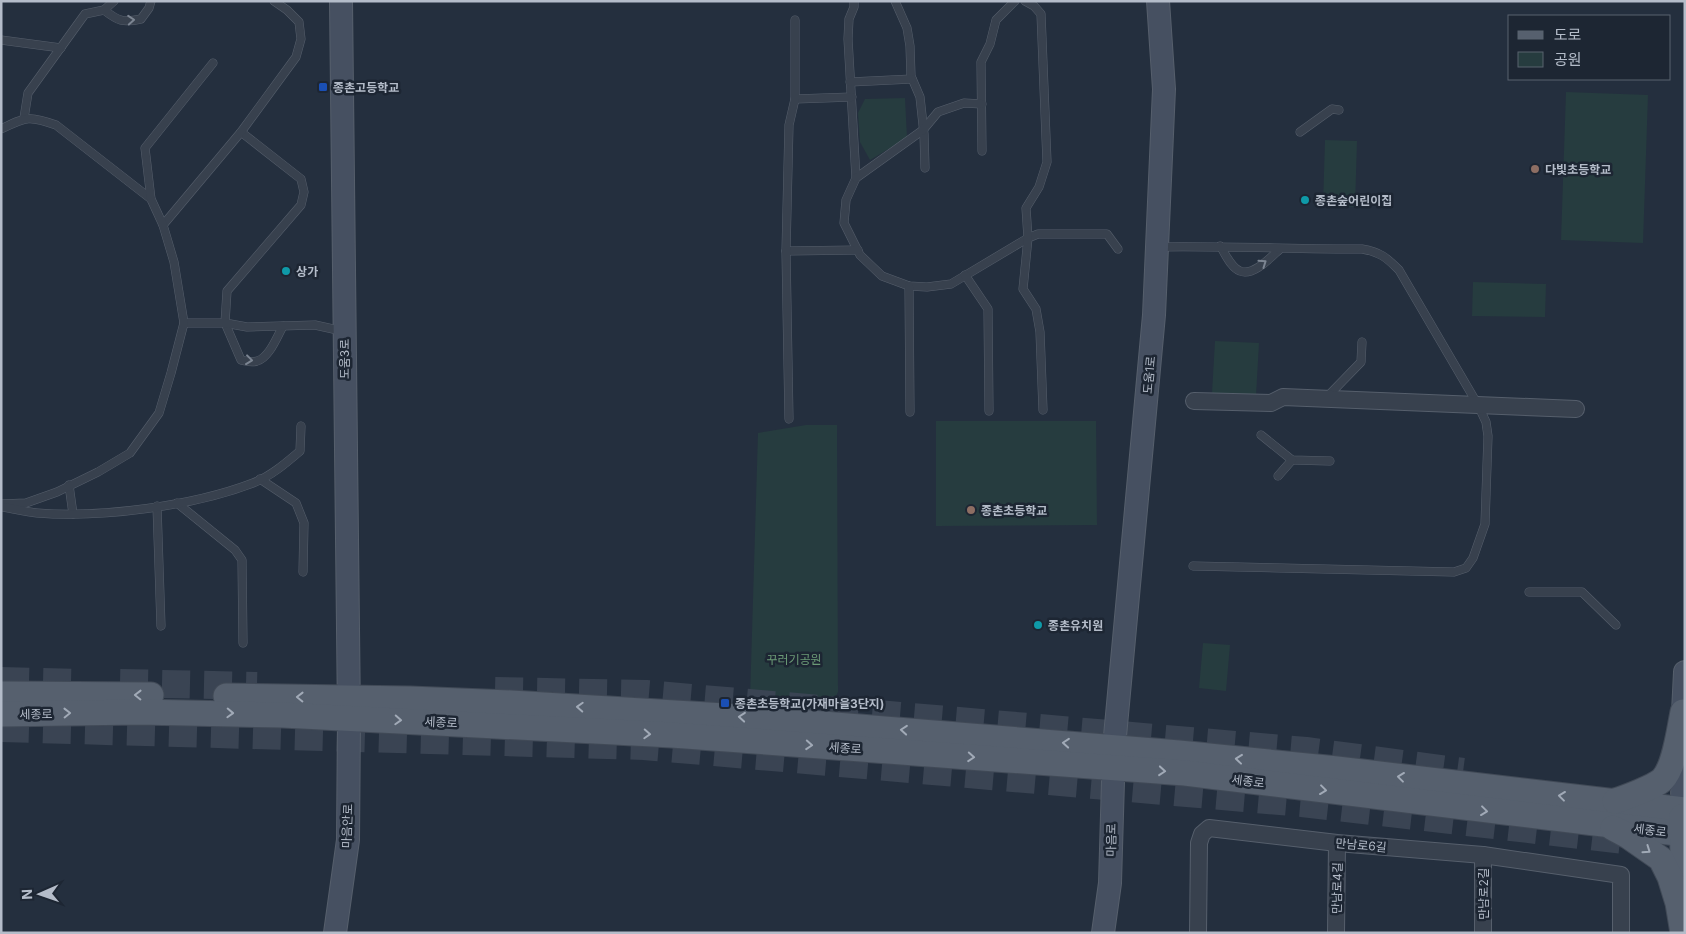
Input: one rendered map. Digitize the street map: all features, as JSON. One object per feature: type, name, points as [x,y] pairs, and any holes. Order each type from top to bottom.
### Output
[{"type":"main road","name":"세종로","points":[[1,694],[349,708]]},
{"type":"main road","name":"세종로","points":[[1,714],[166,712],[511,703],[673,712],[1114,757],[1327,768],[1608,813],[1684,822]]},
{"type":"main road","points":[[1683,712],[1671,764],[1662,780],[1625,798],[1608,813],[1628,836],[1661,859],[1678,903],[1684,931]]},
{"type":"main road","points":[[1684,822],[1684,931]]},
{"type":"street","name":"도움3로","points":[[341,1],[349,708]]},
{"type":"street","name":"도움1로","points":[[1114,757],[1154,315],[1164,90],[1158,1]]},
{"type":"street","points":[[1194,401],[1271,403],[1283,397],[1576,409]]},
{"type":"street","points":[[1684,822],[1683,712],[1685,672]]},
{"type":"street","name":"마음안로","points":[[335,933],[348,840],[349,708]]},
{"type":"street","name":"마음로","points":[[1103,933],[1110,883],[1114,757]]},
{"type":"street","name":"만남로6길","points":[[1198,933],[1198,843],[1202,834],[1209,828],[1338,843],[1484,855],[1621,875],[1621,933]]},
{"type":"street","name":"만남로4길","points":[[1336,933],[1338,843]]},
{"type":"street","name":"만남로2길","points":[[1484,855],[1484,933]]},
{"type":"lane","points":[[24,118],[28,93],[85,14],[104,10],[114,1]]},
{"type":"lane","points":[[104,10],[115,19],[128,22],[141,19],[150,8],[151,1]]},
{"type":"lane","points":[[163,225],[241,132],[296,58],[301,39],[299,22],[274,1]]},
{"type":"lane","points":[[854,1],[854,7],[848,19],[856,178],[846,200],[844,223],[860,255],[882,276],[909,286],[927,287],[951,284],[1028,238],[1038,234],[1107,234],[1118,249]]},
{"type":"lane","points":[[895,1],[907,28],[912,80],[920,98],[924,130],[925,168]]},
{"type":"lane","points":[[982,151],[981,62],[990,44],[996,20],[1014,1]]},
{"type":"lane","points":[[1024,1],[1034,6],[1041,14],[1047,162],[1039,187],[1026,208],[1028,238],[1023,289],[1036,309],[1040,332],[1043,410]]},
{"type":"lane","points":[[789,419],[786,251],[789,125],[794,99],[795,20]]},
{"type":"lane","points":[[1,40],[61,48]]},
{"type":"lane","points":[[1,506],[26,503],[57,492],[98,472],[130,453],[159,413],[184,323],[174,262],[163,225],[151,199],[145,148],[213,63]]},
{"type":"lane","points":[[850,82],[912,80]]},
{"type":"lane","points":[[794,99],[852,97]]},
{"type":"lane","points":[[856,178],[924,130],[938,112],[964,103],[982,104]]},
{"type":"lane","points":[[1300,132],[1332,110],[1339,110]]},
{"type":"lane","points":[[1,129],[24,118],[42,120],[56,125],[151,199]]},
{"type":"lane","points":[[241,132],[301,179],[304,192],[301,205],[227,291],[225,323],[241,360],[251,362],[258,361],[267,353],[283,326]]},
{"type":"lane","points":[[1156,247],[1220,246],[1280,249],[1362,249],[1373,251],[1386,257],[1399,270],[1478,405],[1486,422],[1488,436],[1485,524],[1473,558],[1466,568],[1454,572],[1193,566]]},
{"type":"lane","points":[[1220,246],[1240,272],[1246,272],[1262,266],[1280,249]]},
{"type":"lane","points":[[786,251],[858,250]]},
{"type":"lane","points":[[965,275],[988,309],[989,411]]},
{"type":"lane","points":[[909,286],[910,412]]},
{"type":"lane","points":[[184,323],[225,323],[247,327],[316,325],[344,331]]},
{"type":"lane","points":[[1325,399],[1361,362],[1362,342]]},
{"type":"lane","points":[[1,506],[37,513],[73,514],[157,506],[215,494],[260,480],[283,466],[300,451],[301,426]]},
{"type":"lane","points":[[1261,435],[1292,460],[1330,461]]},
{"type":"lane","points":[[1278,476],[1292,460]]},
{"type":"lane","points":[[260,480],[296,503],[304,523],[303,572]]},
{"type":"lane","points":[[69,485],[73,514]]},
{"type":"lane","points":[[177,503],[235,550],[242,560],[244,643]]},
{"type":"lane","points":[[157,506],[161,626]]},
{"type":"lane","points":[[1529,592],[1582,592],[1616,626]]},
{"type":"green space","points":[[1566,92],[1648,95],[1643,243],[1561,240]]},
{"type":"green space","points":[[905,98],[907,138],[870,160],[860,142],[858,113],[865,99]]},
{"type":"green space","points":[[1325,140],[1357,141],[1355,207],[1323,206]]},
{"type":"green space","points":[[1473,282],[1546,284],[1545,317],[1472,316]]},
{"type":"green space","points":[[1215,341],[1259,343],[1256,396],[1212,393]]},
{"type":"green space","points":[[936,421],[1096,421],[1097,525],[936,526]]},
{"type":"green space","name":"꾸러기공원","points":[[806,425],[837,425],[838,692],[831,705],[750,699],[758,433]]},
{"type":"green space","points":[[1203,643],[1230,645],[1226,691],[1199,688]]},
{"type":"tunnel","points":[[1,681],[79,683]]},
{"type":"tunnel","points":[[120,683],[257,686]]},
{"type":"tunnel","points":[[495,691],[646,694],[1306,751],[1463,772]]},
{"type":"tunnel","points":[[1,728],[644,746],[1302,803],[1685,847]]},
{"type":"place","name":"종촌고등학교","points":[[323,87]]},
{"type":"place","name":"다빛초등학교","points":[[1535,169]]},
{"type":"place","name":"종촌숲어린이집","points":[[1305,200]]},
{"type":"place","name":"상가","points":[[286,271]]},
{"type":"place","name":"종촌초등학교","points":[[971,510]]},
{"type":"place","name":"종촌유치원","points":[[1038,625]]},
{"type":"place","name":"종촌초등학교(가재마을3단지)","points":[[725,703]]}]
